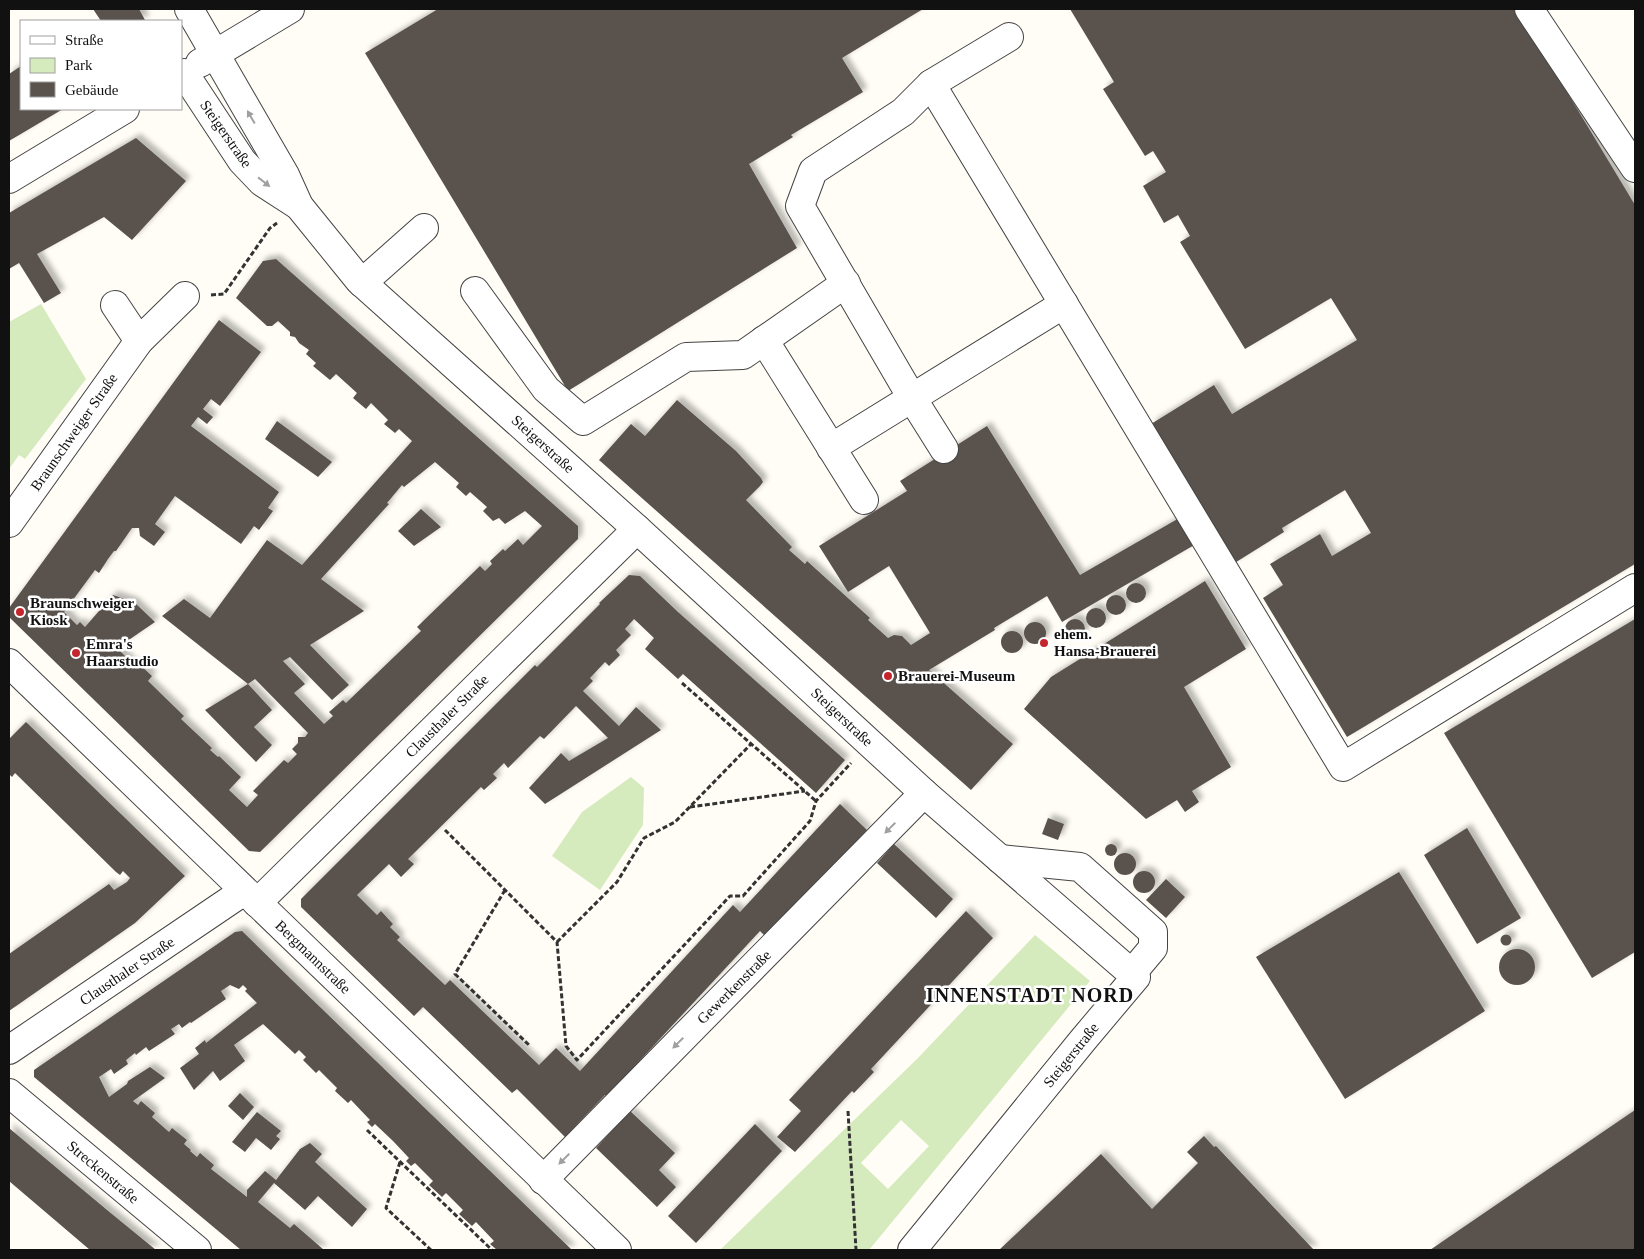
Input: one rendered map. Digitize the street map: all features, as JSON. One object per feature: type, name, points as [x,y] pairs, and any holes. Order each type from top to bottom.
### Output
[{"type":"street","name":"Steigerstraße","points":[[189,9],[285,175],[300,206],[362,283],[637,529],[924,793],[1136,978],[912,1250]]},
{"type":"street","points":[[183,74],[290,9]]},
{"type":"street","points":[[1529,9],[1635,168]]},
{"type":"street","points":[[944,449],[912,398],[800,206],[812,171],[903,112],[931,84],[1009,37]]},
{"type":"street","name":"Steigerstraße","points":[[183,74],[242,161],[262,182],[300,206]]},
{"type":"street","points":[[931,84],[1343,766],[1635,588]]},
{"type":"street","points":[[9,179],[123,110]]},
{"type":"street","points":[[362,283],[424,228]]},
{"type":"street","points":[[475,291],[546,389],[583,421],[686,356],[743,355],[846,283]]},
{"type":"street","name":"Braunschweiger Straße","points":[[9,523],[139,341],[185,296]]},
{"type":"street","points":[[831,448],[1064,304]]},
{"type":"street","points":[[115,305],[139,341]]},
{"type":"street","points":[[764,340],[864,500]]},
{"type":"street","name":"Clausthaler Straße","points":[[9,1050],[251,897],[637,529]]},
{"type":"street","name":"Bergmannstraße","points":[[9,664],[617,1250]]},
{"type":"street","name":"Gewerkenstraße","points":[[543,1180],[924,793]]},
{"type":"street","points":[[1000,859],[1080,867],[1095,879],[1153,932],[1153,948],[1132,973]]},
{"type":"street","name":"Streckenstraße","points":[[9,1093],[197,1250]]},
{"type":"path","points":[[185,296],[224,294],[270,228]]},
{"type":"path","points":[[682,683],[816,801]]},
{"type":"path","points":[[557,942],[617,882],[644,838],[675,822],[751,744]]},
{"type":"path","points":[[445,830],[557,942],[566,1046],[577,1060],[730,896],[743,896],[810,821],[816,801],[856,758]]},
{"type":"path","points":[[690,807],[806,792]]},
{"type":"path","points":[[505,890],[456,974],[528,1045]]},
{"type":"path","points":[[848,1110],[856,1250]]},
{"type":"path","points":[[367,1130],[492,1250]]},
{"type":"path","points":[[400,1162],[386,1208],[431,1250]]},
{"type":"green space","points":[[41,304],[86,379],[25,459],[19,455],[9,469],[9,322]]},
{"type":"green space","points":[[631,777],[644,788],[643,825],[600,890],[552,856],[582,812]]},
{"type":"green space","points":[[1035,935],[1090,981],[869,1250],[720,1250],[917,1059]],"holes":[[[901,1120],[929,1146],[888,1189],[861,1163]]]},
{"type":"building","points":[[93,9],[139,9],[145,20],[100,20]]},
{"type":"building","points":[[438,9],[923,9],[842,58],[863,92],[791,135],[793,137],[749,164],[797,248],[568,391],[365,53]]},
{"type":"building","points":[[1070,9],[1517,9],[1635,205],[1635,564],[1347,737],[1263,598],[1283,585],[1270,564],[1320,534],[1332,556],[1371,533],[1345,490],[1282,528],[1284,532],[1233,564],[1151,424],[1214,385],[1232,414],[1357,340],[1331,298],[1245,349],[1180,242],[1190,236],[1178,215],[1164,223],[1143,186],[1166,172],[1153,151],[1145,156],[1103,89],[1114,82]]},
{"type":"building","points":[[20,67],[20,110],[61,110],[9,141],[9,74]]},
{"type":"building","points":[[136,138],[186,181],[132,240],[104,217],[37,254],[61,293],[44,303],[19,263],[9,269],[9,213]]},
{"type":"building","points":[[276,259],[578,526],[578,539],[260,852],[249,851],[9,617],[9,608],[219,320],[261,352],[220,406],[211,399],[203,409],[213,417],[207,424],[198,417],[191,426],[279,492],[268,508],[273,511],[259,530],[254,526],[241,544],[175,496],[155,524],[165,532],[154,546],[140,536],[139,528],[132,528],[99,573],[95,570],[64,612],[77,625],[80,622],[85,627],[113,595],[134,602],[155,622],[117,648],[134,665],[137,662],[152,676],[148,681],[184,716],[181,719],[212,748],[210,750],[241,777],[229,790],[247,807],[258,795],[253,791],[284,760],[288,763],[297,754],[292,749],[298,743],[298,737],[305,737],[308,733],[255,679],[248,684],[162,616],[184,599],[210,618],[267,540],[302,565],[412,441],[399,429],[395,433],[384,424],[388,420],[371,403],[366,409],[353,398],[357,393],[336,374],[330,380],[313,366],[316,363],[306,354],[309,350],[299,343],[295,337],[290,336],[290,332],[278,321],[272,326],[267,326],[236,298],[263,261]],"holes":[[[435,462],[459,483],[456,487],[466,496],[470,492],[487,507],[483,511],[493,521],[499,518],[505,524],[525,511],[542,526],[523,545],[518,539],[505,551],[503,549],[490,561],[492,564],[485,571],[480,566],[417,627],[421,631],[346,703],[343,700],[329,712],[333,716],[324,724],[294,693],[305,684],[283,661],[290,657],[332,700],[349,685],[310,645],[364,611],[321,579],[389,504],[387,503],[402,485],[404,487]]]},
{"type":"building","points":[[677,400],[736,451],[761,478],[763,482],[746,500],[792,547],[789,550],[805,564],[807,561],[870,618],[868,620],[888,638],[894,635],[902,636],[911,645],[930,633],[889,566],[848,592],[819,546],[907,491],[900,481],[987,426],[1080,575],[1181,517],[1196,544],[1062,622],[1047,596],[929,670],[1013,744],[971,790],[599,460],[631,424],[645,436]]},
{"type":"building","points":[[277,421],[332,462],[318,477],[265,439]]},
{"type":"building","points":[[421,509],[441,527],[414,546],[398,531]]},
{"type":"building","points":[[629,575],[640,576],[845,760],[816,793],[683,674],[678,679],[645,649],[654,638],[634,619],[625,629],[631,635],[616,650],[620,655],[609,666],[605,662],[590,678],[593,681],[583,691],[619,726],[636,707],[661,730],[545,804],[529,788],[561,753],[569,761],[608,738],[576,706],[544,739],[540,736],[508,768],[504,763],[493,774],[497,778],[484,790],[481,787],[408,859],[414,864],[401,877],[389,864],[357,895],[377,915],[381,911],[393,924],[390,927],[400,937],[397,940],[445,985],[450,980],[539,1065],[556,1048],[580,1071],[733,905],[740,912],[840,804],[867,830],[767,938],[760,931],[607,1096],[605,1095],[565,1137],[517,1089],[512,1093],[423,1007],[414,1016],[301,907],[301,899],[535,665],[537,667]]},
{"type":"building","points":[[1205,581],[1246,649],[1184,687],[1231,767],[1192,791],[1199,802],[1185,812],[1177,800],[1146,819],[1024,709],[1051,677]]},
{"type":"building","points":[[1132,583],[1140,583],[1146,589],[1146,597],[1140,603],[1132,603],[1126,597],[1126,589]]},
{"type":"building","points":[[1116,595],[1123,598],[1126,605],[1123,612],[1116,615],[1109,612],[1106,605],[1109,598]]},
{"type":"building","points":[[1096,608],[1103,611],[1106,618],[1103,625],[1096,628],[1089,625],[1086,618],[1089,611]]},
{"type":"building","points":[[1075,619],[1082,622],[1085,629],[1082,636],[1075,639],[1068,636],[1065,629],[1068,622]]},
{"type":"building","points":[[1635,619],[1635,952],[1592,978],[1444,733]]},
{"type":"building","points":[[1035,622],[1043,625],[1046,633],[1043,641],[1035,644],[1027,641],[1024,633],[1027,625]]},
{"type":"building","points":[[1012,631],[1022,638],[1023,642],[1016,652],[1012,653],[1002,646],[1001,642],[1008,632]]},
{"type":"building","points":[[248,684],[272,710],[254,727],[272,745],[256,762],[205,710]]},
{"type":"building","points":[[26,722],[185,876],[135,923],[9,1011],[9,954],[109,884],[114,890],[130,878],[123,871],[120,875],[116,872],[15,773],[12,777],[9,774],[9,737]]},
{"type":"building","points":[[1048,818],[1064,824],[1058,840],[1042,834]]},
{"type":"building","points":[[1467,828],[1521,918],[1477,944],[1424,855]]},
{"type":"building","points":[[894,844],[953,899],[936,918],[877,863]]},
{"type":"building","points":[[1113,844],[1116,845],[1116,855],[1109,856],[1106,855],[1105,848],[1106,845]]},
{"type":"building","points":[[1125,853],[1133,856],[1136,864],[1133,872],[1125,875],[1117,872],[1114,864],[1117,856]]},
{"type":"building","points":[[1144,871],[1152,874],[1155,882],[1152,890],[1144,893],[1136,890],[1133,882],[1136,874]]},
{"type":"building","points":[[1399,872],[1485,1011],[1345,1099],[1256,957]]},
{"type":"building","points":[[1166,879],[1185,897],[1166,918],[1146,900]]},
{"type":"building","points":[[966,911],[993,938],[871,1069],[874,1072],[854,1093],[852,1091],[795,1152],[777,1137],[801,1111],[789,1100]]},
{"type":"building","points":[[242,931],[572,1250],[497,1250],[490,1244],[494,1241],[476,1222],[472,1226],[459,1214],[463,1210],[446,1193],[442,1197],[429,1185],[433,1181],[415,1163],[411,1166],[406,1161],[409,1158],[375,1124],[372,1127],[367,1122],[370,1120],[351,1100],[348,1103],[335,1091],[337,1088],[319,1070],[316,1073],[303,1060],[306,1057],[299,1050],[295,1054],[263,1024],[234,1045],[245,1061],[220,1081],[213,1071],[194,1090],[180,1068],[199,1054],[195,1048],[205,1040],[206,1043],[257,1003],[245,991],[247,989],[243,985],[239,989],[230,985],[221,991],[226,999],[182,1028],[179,1024],[171,1029],[175,1034],[149,1051],[146,1047],[136,1055],[135,1053],[126,1060],[128,1064],[114,1074],[111,1069],[99,1077],[109,1097],[127,1084],[128,1081],[150,1067],[165,1078],[133,1101],[138,1105],[141,1101],[155,1113],[152,1117],[169,1132],[172,1128],[187,1140],[184,1144],[190,1151],[197,1157],[200,1153],[214,1165],[211,1169],[247,1197],[247,1190],[265,1171],[276,1180],[300,1149],[310,1143],[322,1154],[315,1162],[367,1209],[352,1227],[318,1196],[305,1210],[274,1183],[258,1202],[290,1228],[294,1224],[324,1250],[241,1250],[34,1077],[34,1070],[235,932]]},
{"type":"building","points":[[1506,934],[1512,940],[1506,946],[1500,940]]},
{"type":"building","points":[[1517,949],[1524,950],[1530,954],[1534,960],[1534,974],[1530,980],[1524,984],[1517,985],[1510,984],[1504,980],[1500,974],[1499,967],[1500,960],[1504,954],[1510,950]]},
{"type":"building","points":[[240,1093],[254,1107],[243,1120],[228,1106]]},
{"type":"building","points":[[1635,1110],[1635,1250],[1430,1250]]},
{"type":"building","points":[[630,1111],[675,1153],[659,1170],[676,1187],[657,1207],[596,1148]]},
{"type":"building","points":[[257,1112],[281,1131],[276,1136],[280,1139],[271,1150],[256,1138],[245,1152],[232,1142]]},
{"type":"building","points":[[755,1124],[782,1151],[696,1243],[668,1216]]},
{"type":"building","points":[[9,1128],[156,1250],[90,1250],[9,1181]]},
{"type":"building","points":[[1204,1136],[1214,1147],[1216,1146],[1314,1250],[999,1250],[1101,1154],[1152,1209],[1198,1163],[1187,1152]]},
{"type":"place","name":"Braunschweiger Kiosk","points":[[20,612]]},
{"type":"place","name":"ehem. Hansa-Brauerei","points":[[1044,643]]},
{"type":"place","name":"Emra's Haarstudio","points":[[76,653]]},
{"type":"place","name":"Brauerei-Museum","points":[[888,676]]},
{"type":"district","name":"INNENSTADT NORD","points":[[1030,995]]}]
